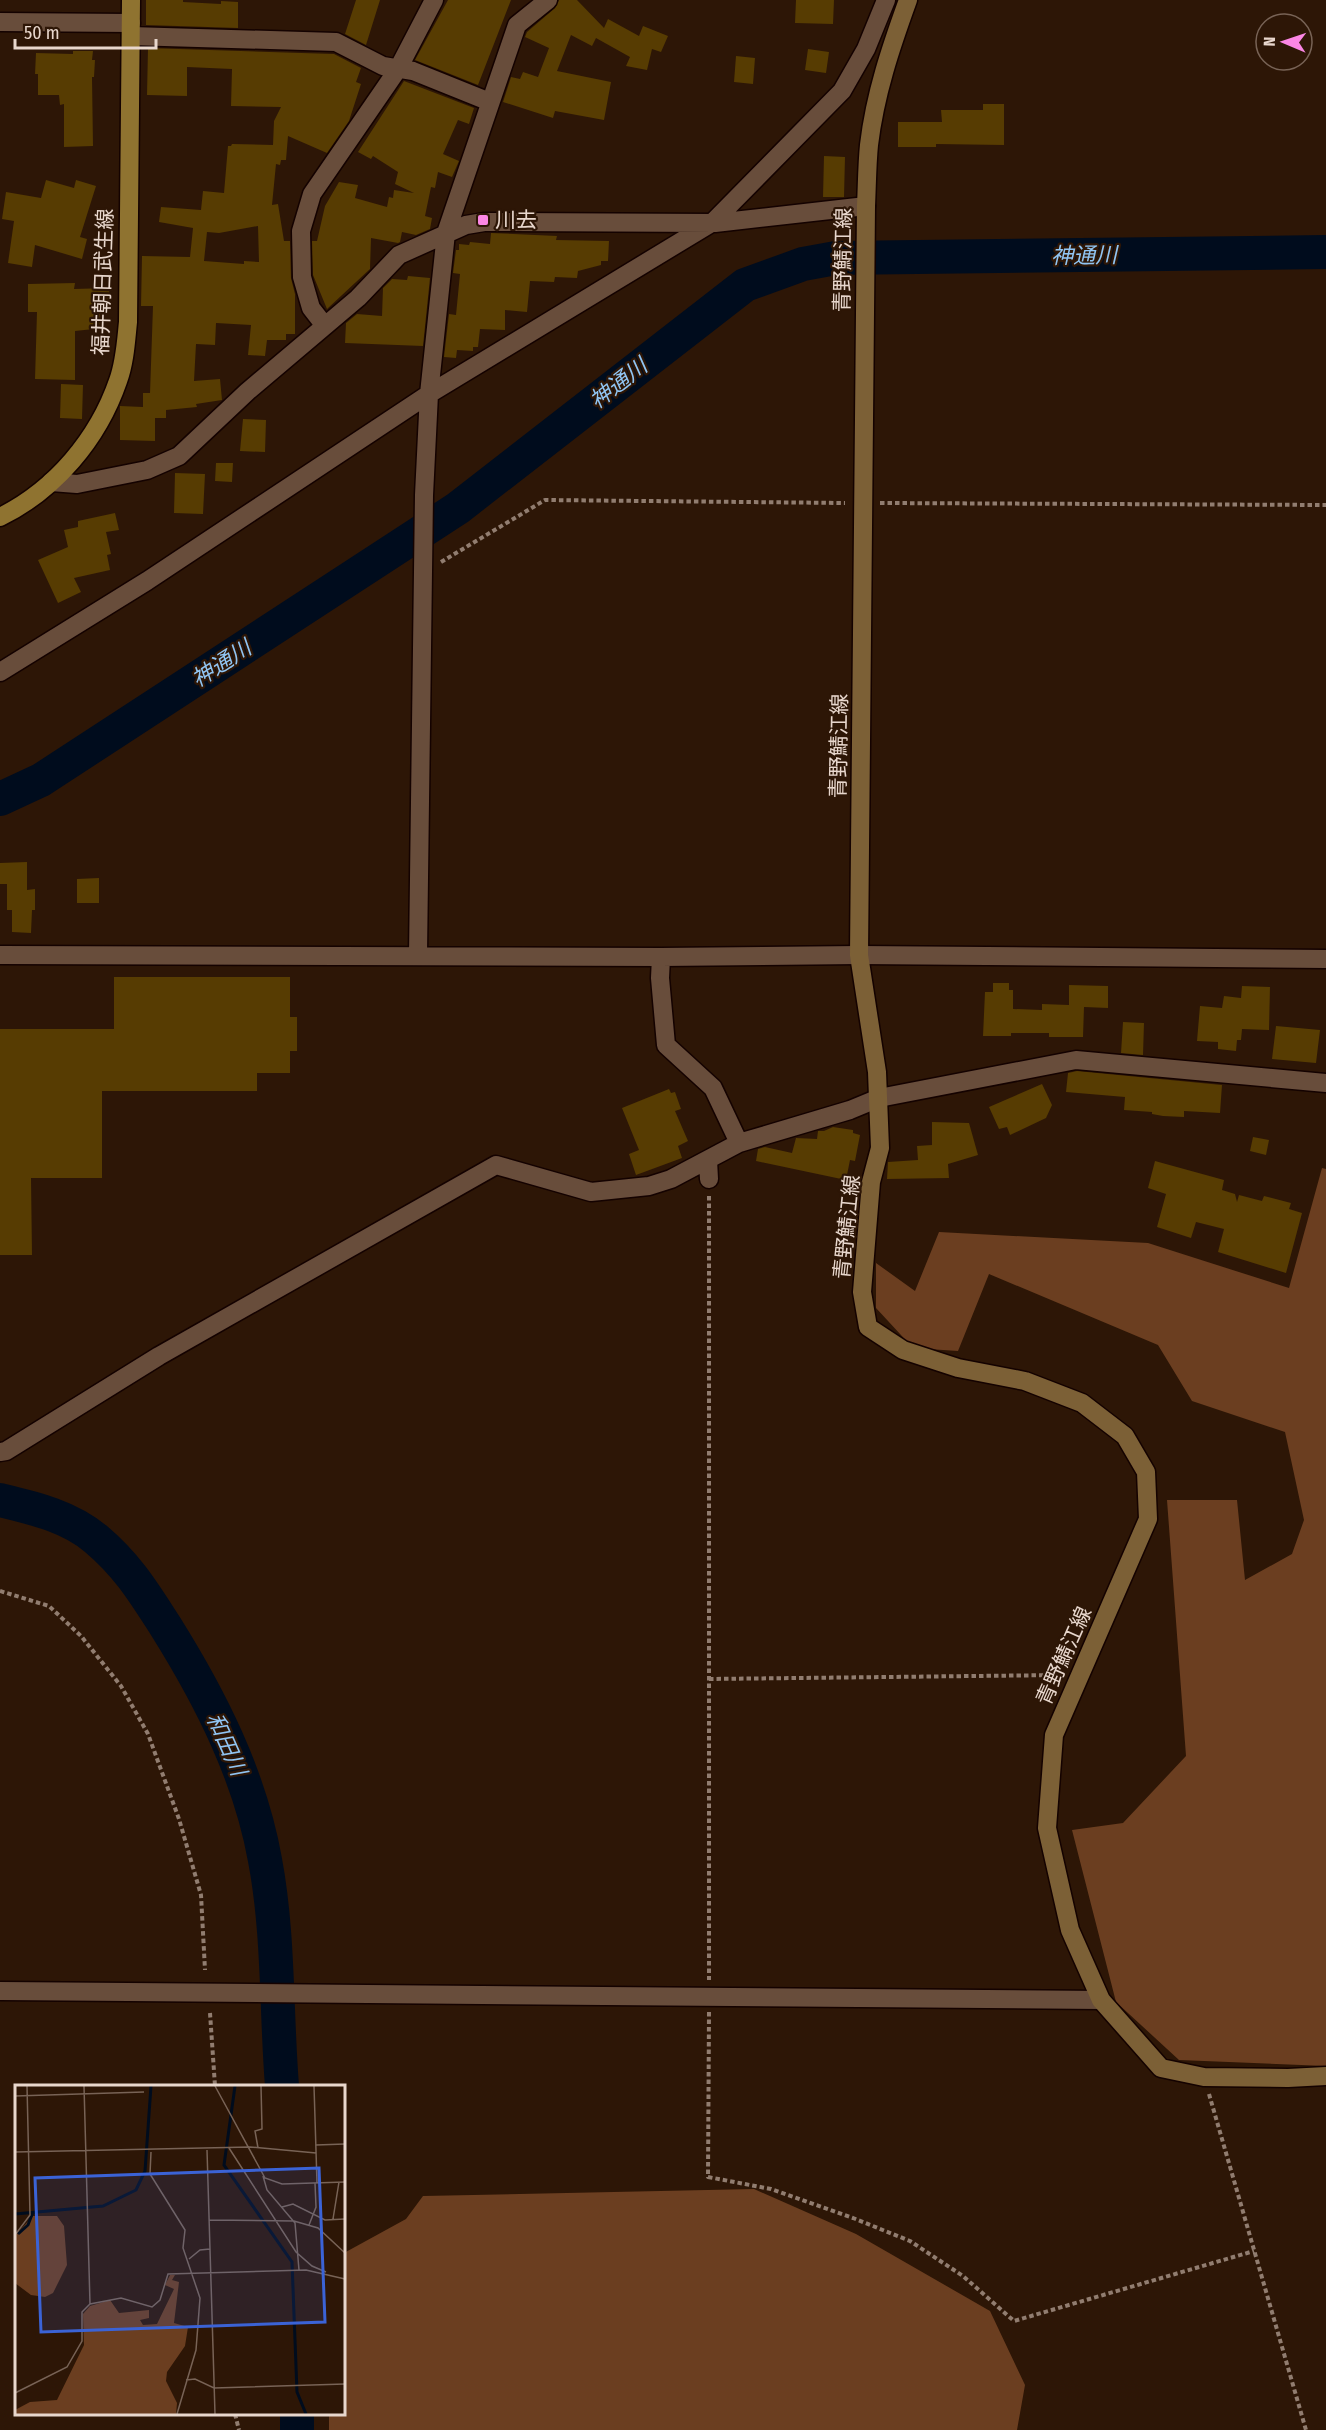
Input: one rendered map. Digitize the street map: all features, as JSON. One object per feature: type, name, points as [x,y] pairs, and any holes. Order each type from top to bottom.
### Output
[{"type":"main road","name":"福井朝日武生線","points":[[0,517],[24,505],[72,462],[96,427],[118,381],[124,358],[128,322],[131,0]]},
{"type":"main road","name":"青野鯖江線","points":[[908,0],[888,56],[877,99],[869,145],[866,212],[859,955],[878,1072],[880,1148],[872,1182],[862,1292],[868,1327],[903,1350],[958,1368],[1025,1381],[1082,1402],[1125,1436],[1146,1472],[1148,1519],[1054,1735],[1047,1828],[1070,1930],[1101,2000],[1161,2068],[1204,2077],[1326,2076]]},
{"type":"street","points":[[325,326],[311,308],[302,277],[301,231],[312,194],[398,69],[434,0]]},
{"type":"street","points":[[418,955],[424,508],[429,394],[446,233],[517,25],[548,0]]},
{"type":"street","points":[[0,672],[147,581],[429,394],[713,222],[842,91],[866,49],[886,0]]},
{"type":"street","points":[[0,22],[336,42],[383,66],[413,71],[489,102]]},
{"type":"street","points":[[51,482],[77,484],[147,470],[179,456],[248,391],[358,298],[399,255],[466,225],[484,222],[713,222],[866,212]]},
{"type":"street","points":[[0,955],[661,957],[859,955],[1326,959]]},
{"type":"street","points":[[661,957],[660,978],[666,1045],[713,1088],[739,1143]]},
{"type":"street","points":[[0,1452],[6,1451],[159,1356],[496,1165],[591,1192],[649,1186],[670,1179],[739,1143],[850,1110],[879,1098],[1076,1060],[1326,1083]]},
{"type":"street","points":[[708,1160],[709,1179]]},
{"type":"street","points":[[0,1990],[1101,2000]]},
{"type":"path","points":[[423,568],[545,500],[1326,505]]},
{"type":"path","points":[[709,1179],[708,2177],[771,2189],[910,2241],[963,2276],[1014,2321],[1254,2252]]},
{"type":"path","points":[[0,1591],[49,1606],[81,1636],[121,1686],[148,1734],[179,1819],[201,1895],[205,1970]]},
{"type":"path","points":[[710,1679],[1081,1675]]},
{"type":"path","points":[[210,2013],[215,2085]]},
{"type":"path","points":[[1204,2077],[1306,2430]]},
{"type":"path","points":[[235,2415],[239,2430]]},
{"type":"shaded area","points":[[1322,1168],[1326,1169],[1326,2066],[1179,2060],[1116,2002],[1072,1830],[1123,1823],[1186,1756],[1167,1500],[1237,1500],[1245,1580],[1292,1554],[1304,1520],[1285,1432],[1192,1401],[1158,1345],[989,1274],[958,1351],[913,1348],[876,1308],[876,1263],[915,1291],[939,1232],[1148,1243],[1289,1288]]},
{"type":"shaded area","points":[[754,2189],[856,2234],[990,2311],[1025,2385],[1017,2430],[329,2430],[329,2415],[345,2415],[345,2252],[406,2219],[423,2196]]},
{"type":"building","points":[[146,0],[183,0],[183,2],[221,4],[221,1],[238,2],[238,28],[146,25]]},
{"type":"building","points":[[356,0],[380,0],[366,45],[345,34]]},
{"type":"building","points":[[448,0],[511,0],[478,85],[415,60]]},
{"type":"building","points":[[559,0],[577,0],[604,28],[608,19],[639,36],[643,26],[668,36],[661,52],[652,49],[647,70],[626,66],[630,57],[596,38],[592,46],[571,35],[557,71],[611,82],[604,120],[555,111],[553,118],[503,102],[511,77],[520,79],[523,72],[538,77],[549,48],[525,37],[527,32],[555,8]]},
{"type":"building","points":[[796,0],[834,0],[833,24],[795,23]]},
{"type":"building","points":[[148,48],[334,54],[361,68],[356,82],[361,84],[349,121],[327,153],[288,136],[286,160],[281,160],[280,165],[276,164],[272,205],[278,204],[284,241],[290,241],[291,278],[295,294],[295,334],[286,334],[286,340],[267,340],[265,356],[248,355],[251,325],[216,323],[215,345],[196,344],[194,381],[220,379],[222,400],[196,404],[197,407],[166,410],[166,418],[155,418],[155,441],[120,440],[120,406],[143,407],[143,393],[150,393],[153,306],[141,306],[142,256],[190,257],[193,228],[159,222],[161,207],[201,210],[203,191],[224,193],[228,146],[232,144],[273,145],[274,121],[281,107],[231,106],[232,69],[187,67],[187,96],[147,95]],"holes":[[[258,226],[259,262],[244,261],[244,264],[204,261],[207,232],[219,233]]]},
{"type":"building","points":[[808,49],[829,52],[826,73],[805,70]]},
{"type":"building","points":[[73,51],[93,51],[92,60],[95,60],[94,77],[92,77],[93,146],[64,147],[64,104],[60,105],[59,95],[38,95],[38,74],[35,74],[36,53],[73,54]]},
{"type":"building","points":[[736,56],[755,58],[753,84],[734,82]]},
{"type":"building","points":[[404,81],[474,108],[469,124],[458,120],[443,154],[459,161],[452,177],[438,172],[435,188],[431,187],[425,216],[432,218],[430,229],[416,235],[402,232],[398,243],[371,238],[370,269],[327,309],[313,275],[312,241],[317,241],[325,206],[339,182],[358,185],[355,198],[387,207],[389,197],[393,198],[394,190],[414,193],[395,184],[398,172],[373,156],[371,159],[358,152]]},
{"type":"building","points":[[983,104],[1004,104],[1004,145],[936,144],[936,147],[898,147],[898,122],[942,122],[941,110],[983,110]]},
{"type":"building","points":[[824,156],[845,157],[844,197],[823,197]]},
{"type":"building","points":[[46,180],[74,188],[76,180],[96,186],[80,237],[87,239],[82,259],[35,245],[32,267],[8,263],[14,221],[2,219],[6,192],[41,198]]},
{"type":"building","points":[[491,233],[557,236],[556,240],[609,241],[608,261],[601,261],[601,265],[578,271],[577,278],[555,277],[554,282],[530,281],[527,312],[505,310],[505,330],[480,329],[478,347],[473,347],[473,351],[457,350],[456,358],[444,357],[449,314],[456,315],[460,274],[453,273],[456,250],[459,250],[459,244],[469,245],[470,242],[490,244]]},
{"type":"building","points":[[408,276],[430,278],[423,346],[345,343],[346,323],[357,314],[382,316],[383,288],[392,279],[407,280]]},
{"type":"building","points":[[75,283],[74,289],[109,288],[110,306],[107,306],[107,313],[103,313],[103,328],[75,331],[75,380],[35,379],[37,312],[28,312],[28,284]]},
{"type":"building","points":[[61,384],[83,385],[82,419],[60,418]]},
{"type":"building","points":[[243,419],[266,420],[265,452],[240,451]]},
{"type":"building","points":[[216,463],[233,463],[232,482],[215,481]]},
{"type":"building","points":[[175,473],[205,474],[203,514],[174,513]]},
{"type":"building","points":[[115,513],[119,530],[106,532],[111,554],[107,555],[110,570],[74,578],[81,592],[58,603],[38,560],[68,547],[64,530],[78,527],[78,521]]},
{"type":"building","points":[[27,862],[27,890],[35,889],[35,910],[32,910],[31,933],[12,932],[12,910],[7,910],[7,884],[0,884],[0,863]]},
{"type":"building","points":[[99,878],[99,903],[77,903],[77,879]]},
{"type":"building","points":[[114,977],[290,977],[290,1017],[297,1017],[297,1051],[290,1051],[290,1073],[257,1073],[257,1091],[102,1091],[102,1178],[31,1178],[32,1255],[0,1255],[0,1029],[114,1029]]},
{"type":"building","points":[[993,983],[1009,983],[1009,990],[1013,990],[1013,1009],[1042,1010],[1042,1004],[1069,1005],[1069,985],[1108,986],[1108,1008],[1084,1007],[1083,1037],[1049,1037],[1049,1033],[983,1036],[985,992],[993,992]]},
{"type":"building","points":[[1242,986],[1270,987],[1269,1030],[1242,1029],[1241,1040],[1237,1040],[1236,1051],[1218,1049],[1218,1042],[1197,1041],[1200,1006],[1222,1008],[1224,996],[1241,998]]},
{"type":"building","points":[[1123,1022],[1144,1023],[1143,1055],[1121,1053]]},
{"type":"building","points":[[1276,1026],[1320,1030],[1316,1063],[1272,1059]]},
{"type":"building","points":[[1077,1071],[1222,1085],[1220,1113],[1184,1111],[1184,1117],[1124,1110],[1125,1097],[1066,1092],[1068,1073]]},
{"type":"building","points":[[1042,1084],[1052,1105],[1046,1118],[1010,1135],[1007,1127],[999,1129],[989,1107]]},
{"type":"building","points":[[669,1089],[671,1093],[675,1092],[681,1109],[675,1111],[688,1141],[678,1146],[682,1158],[636,1175],[629,1154],[639,1150],[622,1108]]},
{"type":"building","points":[[932,1122],[969,1123],[978,1155],[948,1164],[949,1178],[887,1179],[888,1162],[918,1160],[917,1146],[932,1145]]},
{"type":"building","points":[[833,1127],[853,1130],[853,1133],[860,1135],[855,1161],[850,1160],[846,1180],[756,1161],[758,1149],[765,1147],[792,1153],[796,1138],[817,1139],[818,1131]]},
{"type":"building","points":[[1253,1137],[1269,1140],[1266,1155],[1250,1151]]},
{"type":"building","points":[[1155,1161],[1224,1180],[1222,1190],[1235,1194],[1237,1202],[1239,1195],[1262,1201],[1264,1196],[1291,1203],[1289,1209],[1302,1213],[1286,1273],[1218,1252],[1224,1229],[1196,1222],[1191,1238],[1157,1227],[1166,1194],[1148,1188]]},
{"type":"waterway","name":"神通川","points":[[0,799],[41,780],[458,508],[745,285],[803,264],[836,258],[1326,252]]},
{"type":"waterway","name":"和田川","points":[[0,1500],[38,1510],[74,1524],[107,1549],[135,1580],[183,1654],[227,1739],[250,1798],[270,1888],[282,2085]]},
{"type":"waterway","name":"和田川","points":[[297,2415],[297,2430]]},
{"type":"place","name":"川去","points":[[483,220]]}]
